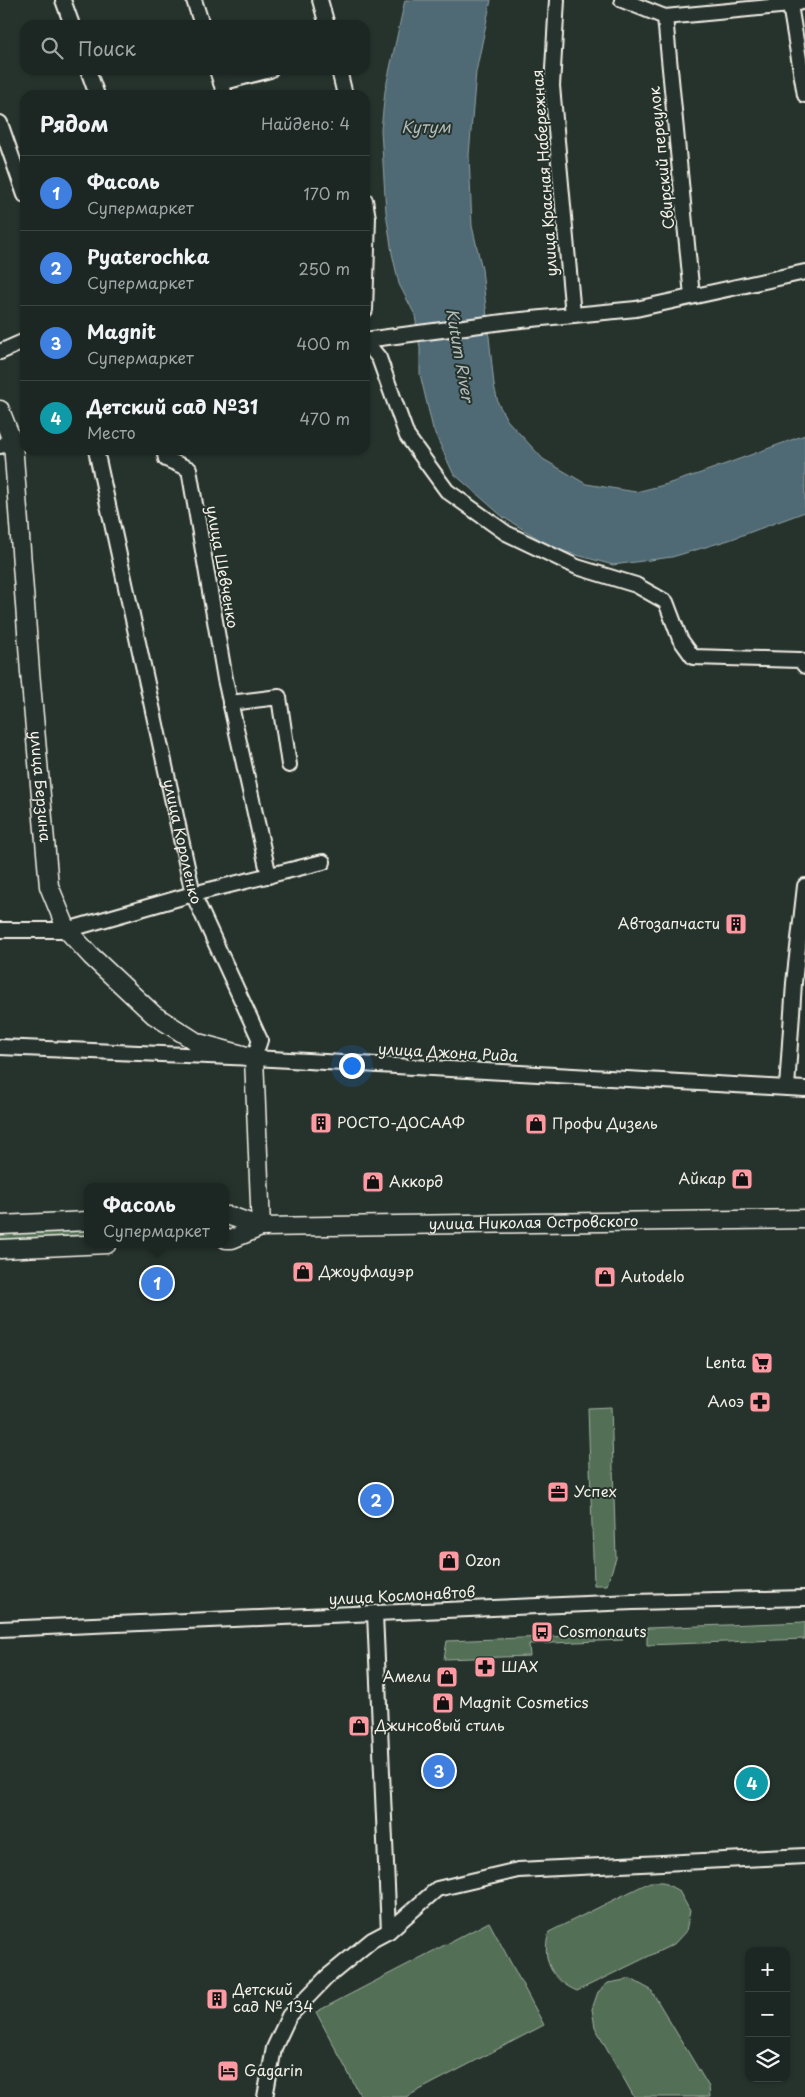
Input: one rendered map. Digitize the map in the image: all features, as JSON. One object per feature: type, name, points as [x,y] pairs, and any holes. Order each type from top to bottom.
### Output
[{"type":"main road","name":"улица Берзина","points":[[0,410],[13,443],[30,672],[50,886],[67,930],[91,956],[154,1015],[198,1043],[254,1058]]},
{"type":"main road","name":"улица Короленко","points":[[254,1058],[261,1227]]},
{"type":"main road","name":"улица Николая Островского","points":[[229,1216],[261,1227]]},
{"type":"main road","name":"улица Николая Островского","points":[[229,1238],[261,1227],[805,1219]]},
{"type":"main road","points":[[0,1225],[84,1222]]},
{"type":"main road","points":[[0,1249],[84,1245]]},
{"type":"street","points":[[63,0],[70,20]]},
{"type":"street","points":[[194,0],[200,20]]},
{"type":"street","points":[[320,0],[326,20]]},
{"type":"street","name":"улица Красная Набережная","points":[[557,0],[552,86],[573,315]]},
{"type":"street","points":[[622,0],[665,17],[790,5],[805,1]]},
{"type":"street","points":[[790,5],[805,95]]},
{"type":"street","name":"Свирский переулок","points":[[665,17],[692,296]]},
{"type":"street","points":[[90,75],[95,90]]},
{"type":"street","points":[[221,83],[251,75]]},
{"type":"street","points":[[340,75],[345,90]]},
{"type":"street","points":[[0,122],[20,180]]},
{"type":"street","points":[[370,339],[511,321],[636,309],[805,272]]},
{"type":"street","points":[[0,352],[20,343]]},
{"type":"street","points":[[370,346],[379,358],[407,436],[447,491],[506,533],[577,567],[636,585],[666,602],[680,639],[693,656],[800,660],[805,666]]},
{"type":"street","name":"улица Короленко","points":[[97,455],[193,894],[260,1040],[254,1058]]},
{"type":"street","name":"улица Шевченко","points":[[165,455],[166,459],[189,469],[230,703],[268,876]]},
{"type":"street","points":[[230,703],[279,697],[289,765]]},
{"type":"street","points":[[0,930],[67,930],[193,894],[323,862]]},
{"type":"street","points":[[787,1088],[800,983],[805,886]]},
{"type":"street","name":"улица Джона Рида","points":[[0,1047],[254,1058],[805,1089]]},
{"type":"street","name":"улица Космонавтов","points":[[0,1629],[633,1602],[805,1598]]},
{"type":"street","points":[[375,1614],[389,1931]]},
{"type":"street","points":[[265,2097],[274,2048],[289,2016],[327,1977],[372,1940],[389,1931],[437,1888],[518,1870],[805,1856]]},
{"type":"green space","points":[[84,1226],[84,1239],[0,1243],[0,1229]]},
{"type":"green space","points":[[611,1407],[616,1558],[607,1585],[594,1585],[588,1408]]},
{"type":"green space","points":[[805,1622],[805,1639],[647,1645],[647,1628]]},
{"type":"green space","points":[[612,1630],[623,1640],[529,1644],[530,1656],[444,1659],[447,1641],[571,1636],[571,1631]]},
{"type":"green space","points":[[650,1882],[663,1882],[679,1891],[690,1911],[686,1931],[674,1944],[577,1991],[561,1981],[550,1968],[547,1960],[546,1951],[549,1932]]},
{"type":"green space","points":[[489,1922],[544,2025],[406,2097],[361,2097],[316,2012]]},
{"type":"green space","points":[[631,1979],[651,1990],[709,2087],[710,2097],[634,2097],[595,2027],[592,2009],[598,1992],[608,1983]]},
{"type":"water","name":"Кутум","points":[[405,0],[491,0],[476,72],[469,155],[472,226],[482,269],[494,385],[498,403],[507,420],[543,459],[586,484],[636,492],[701,473],[805,435],[805,512],[729,540],[672,557],[613,565],[555,549],[503,517],[453,473],[433,429],[420,374],[420,348],[415,315],[399,284],[386,212],[381,130],[385,91]]},
{"type":"place","name":"Автозапчасти","points":[[736,924]]},
{"type":"place","name":"РОСТО-ДОСААФ","points":[[321,1123]]},
{"type":"place","name":"Профи Дизель","points":[[536,1124]]},
{"type":"place","name":"Айкар","points":[[742,1179]]},
{"type":"place","name":"Аккорд","points":[[373,1182]]},
{"type":"place","name":"Джоуфлауэр","points":[[303,1272]]},
{"type":"place","name":"Autodelo","points":[[605,1277]]},
{"type":"place","name":"Фасоль","points":[[157,1283]]},
{"type":"place","name":"Lenta","points":[[762,1363]]},
{"type":"place","name":"Алоэ","points":[[760,1402]]},
{"type":"place","name":"Успех","points":[[558,1492]]},
{"type":"place","name":"Pyaterochka","points":[[376,1500]]},
{"type":"place","name":"Ozon","points":[[449,1561]]},
{"type":"place","name":"Cosmonauts","points":[[542,1632]]},
{"type":"place","name":"ШАХ","points":[[485,1667]]},
{"type":"place","name":"Амели","points":[[447,1677]]},
{"type":"place","name":"Magnit Cosmetics","points":[[443,1703]]},
{"type":"place","name":"Джинсовый стиль","points":[[359,1726]]},
{"type":"place","name":"Magnit","points":[[439,1771]]},
{"type":"place","name":"Детский сад №31","points":[[752,1783]]},
{"type":"place","name":"Детский сад № 134","points":[[217,1999]]},
{"type":"place","name":"Gagarin","points":[[228,2071]]},
{"type":"water label","name":"Kutum River","points":[[460,355]]}]
